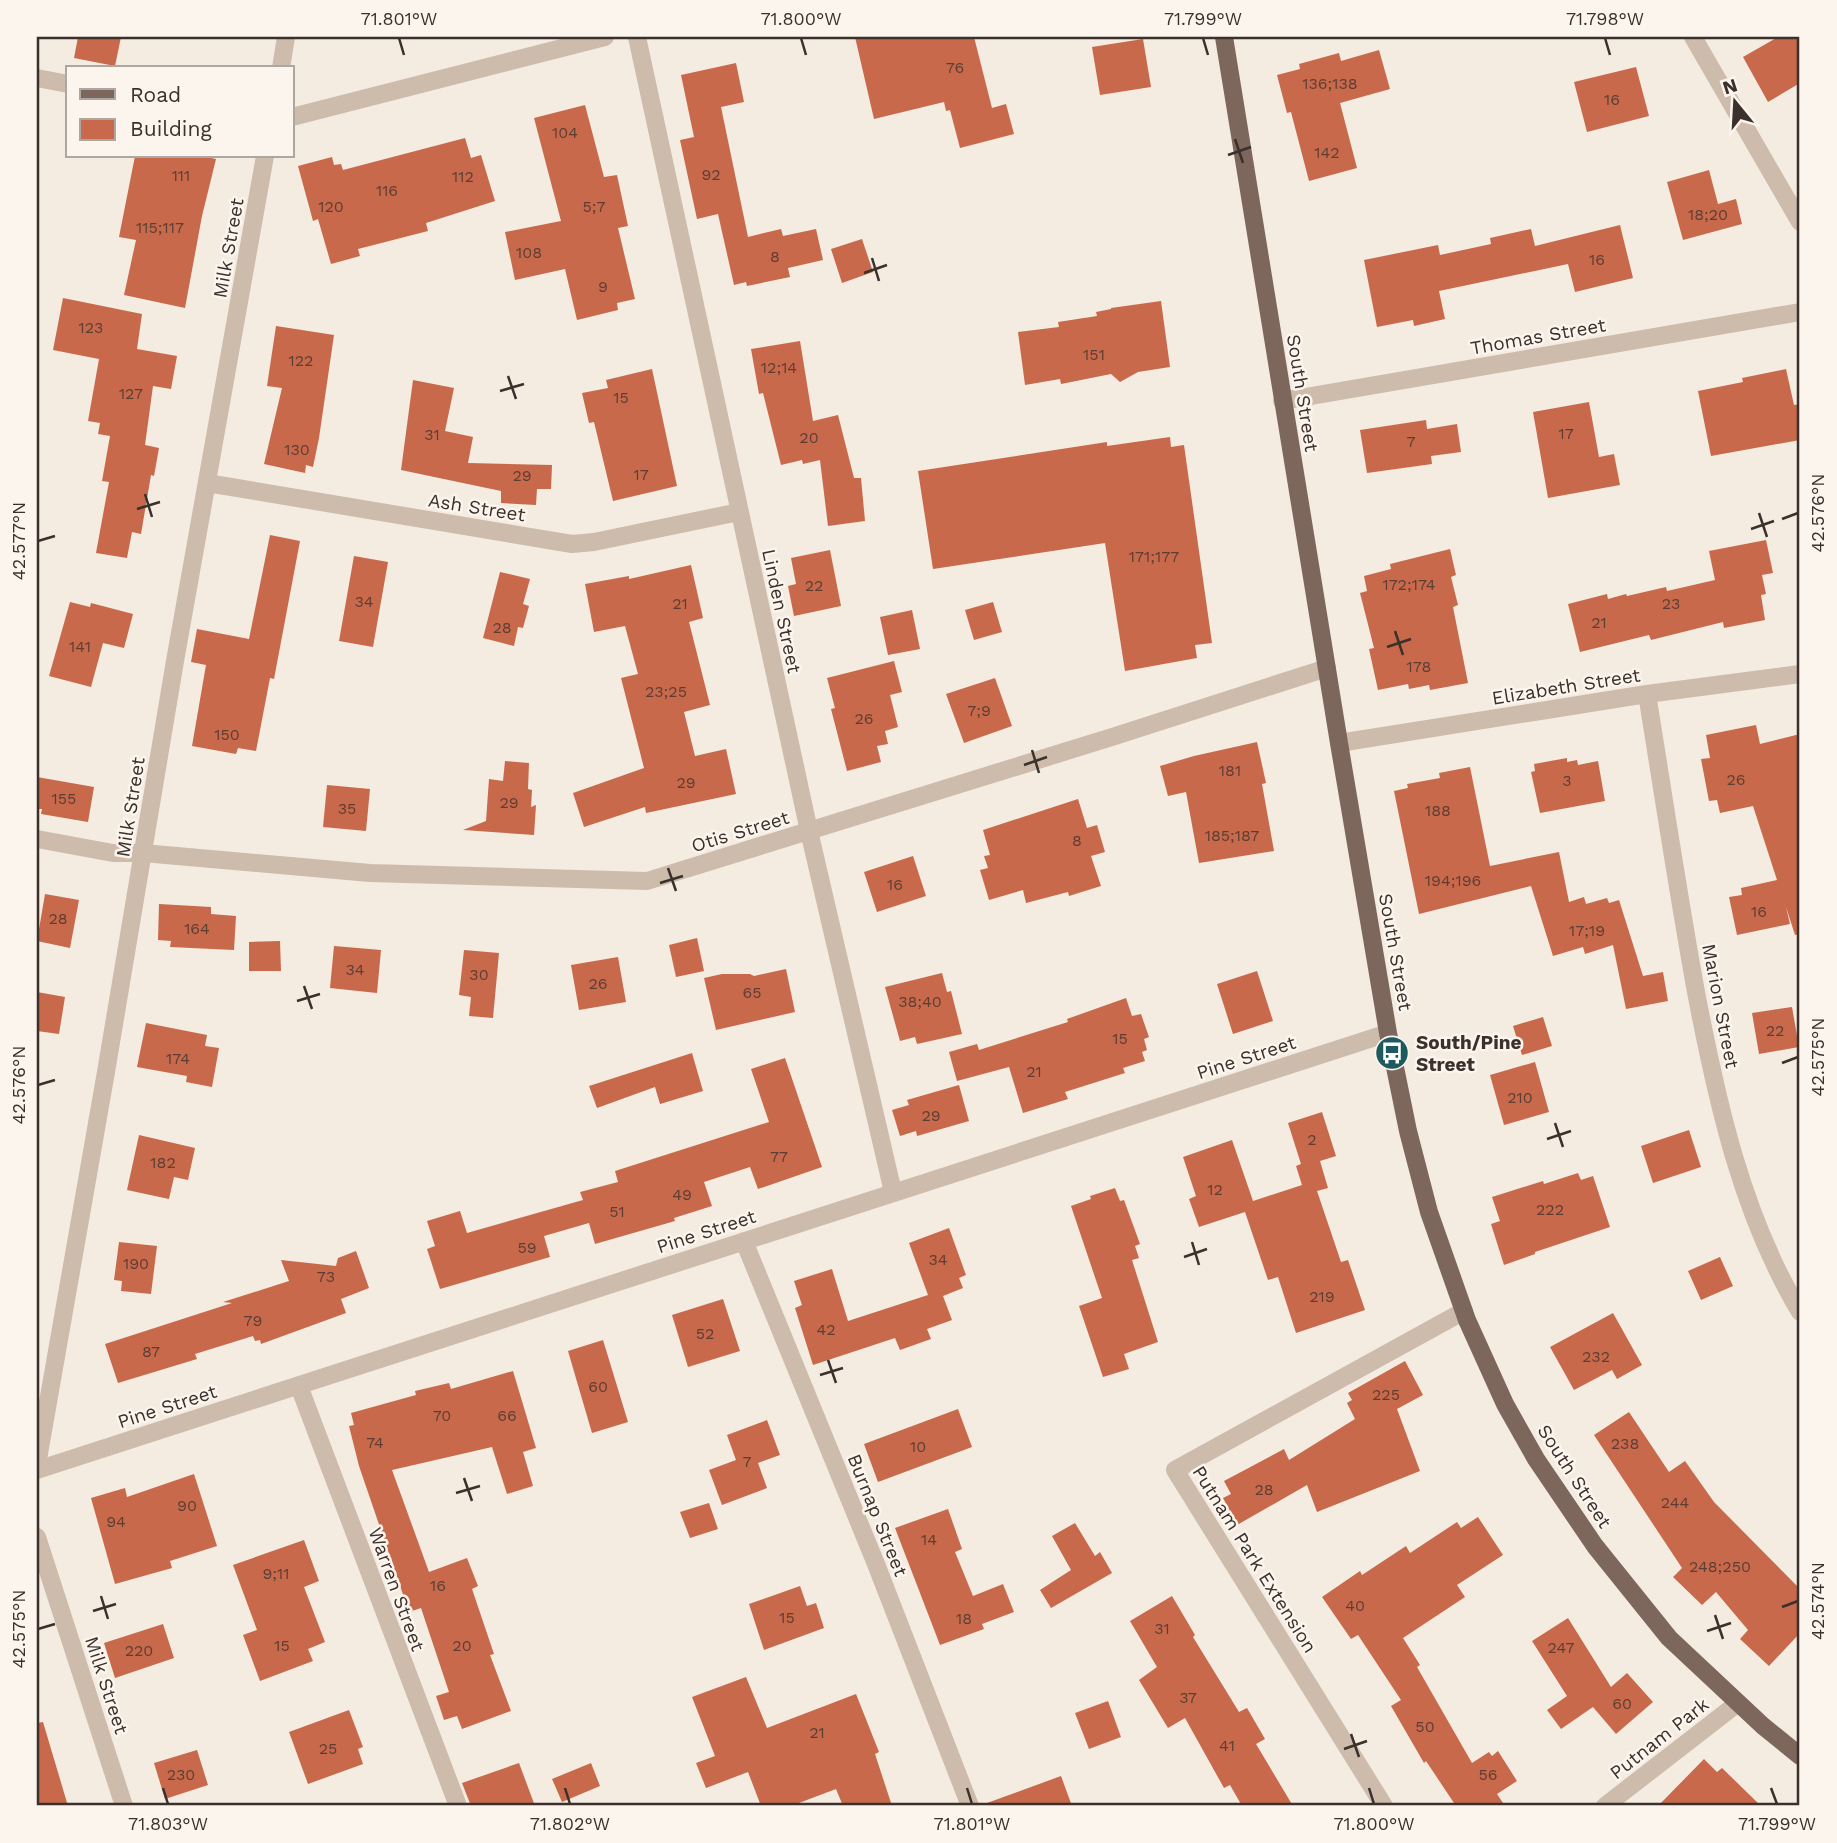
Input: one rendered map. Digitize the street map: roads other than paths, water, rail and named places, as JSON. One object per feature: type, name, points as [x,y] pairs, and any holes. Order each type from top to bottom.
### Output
[{"type":"main road","name":"South Street","points":[[1224,37],[1388,1033],[1408,1131],[1429,1212],[1464,1311],[1505,1404],[1536,1459],[1595,1546],[1669,1638],[1738,1703],[1800,1756]]},
{"type":"street","points":[[281,66],[286,37]]},
{"type":"street","points":[[294,116],[605,37]]},
{"type":"street","name":"Linden Street","points":[[637,37],[809,831],[893,1192]]},
{"type":"street","points":[[1693,37],[1800,222]]},
{"type":"street","points":[[37,78],[66,84]]},
{"type":"street","name":"Milk Street","points":[[37,1468],[265,158]]},
{"type":"street","name":"Thomas Street","points":[[1282,401],[1800,312]]},
{"type":"street","name":"Ash Street","points":[[207,483],[572,544],[594,542],[739,512]]},
{"type":"street","name":"Otis Street","points":[[37,839],[113,853],[143,853],[370,873],[635,882],[662,877],[1327,668]]},
{"type":"street","name":"Elizabeth Street","points":[[1339,743],[1647,694],[1800,674]]},
{"type":"street","name":"Marion Street","points":[[1647,694],[1684,928],[1723,1120],[1767,1247],[1800,1312]]},
{"type":"street","name":"Pine Street","points":[[37,1468],[1388,1033]]},
{"type":"street","name":"Burnap Street","points":[[744,1241],[876,1564],[970,1806]]},
{"type":"street","name":"Putnam Park Extension","points":[[1384,1806],[1175,1470],[1464,1311]]},
{"type":"street","name":"Warren Street","points":[[299,1385],[457,1806]]},
{"type":"street","name":"Milk Street","points":[[37,1537],[124,1806]]},
{"type":"street","name":"Putnam Park","points":[[1605,1806],[1738,1703]]},
{"type":"place","name":"South/Pine Street","points":[[1392,1053]]}]
